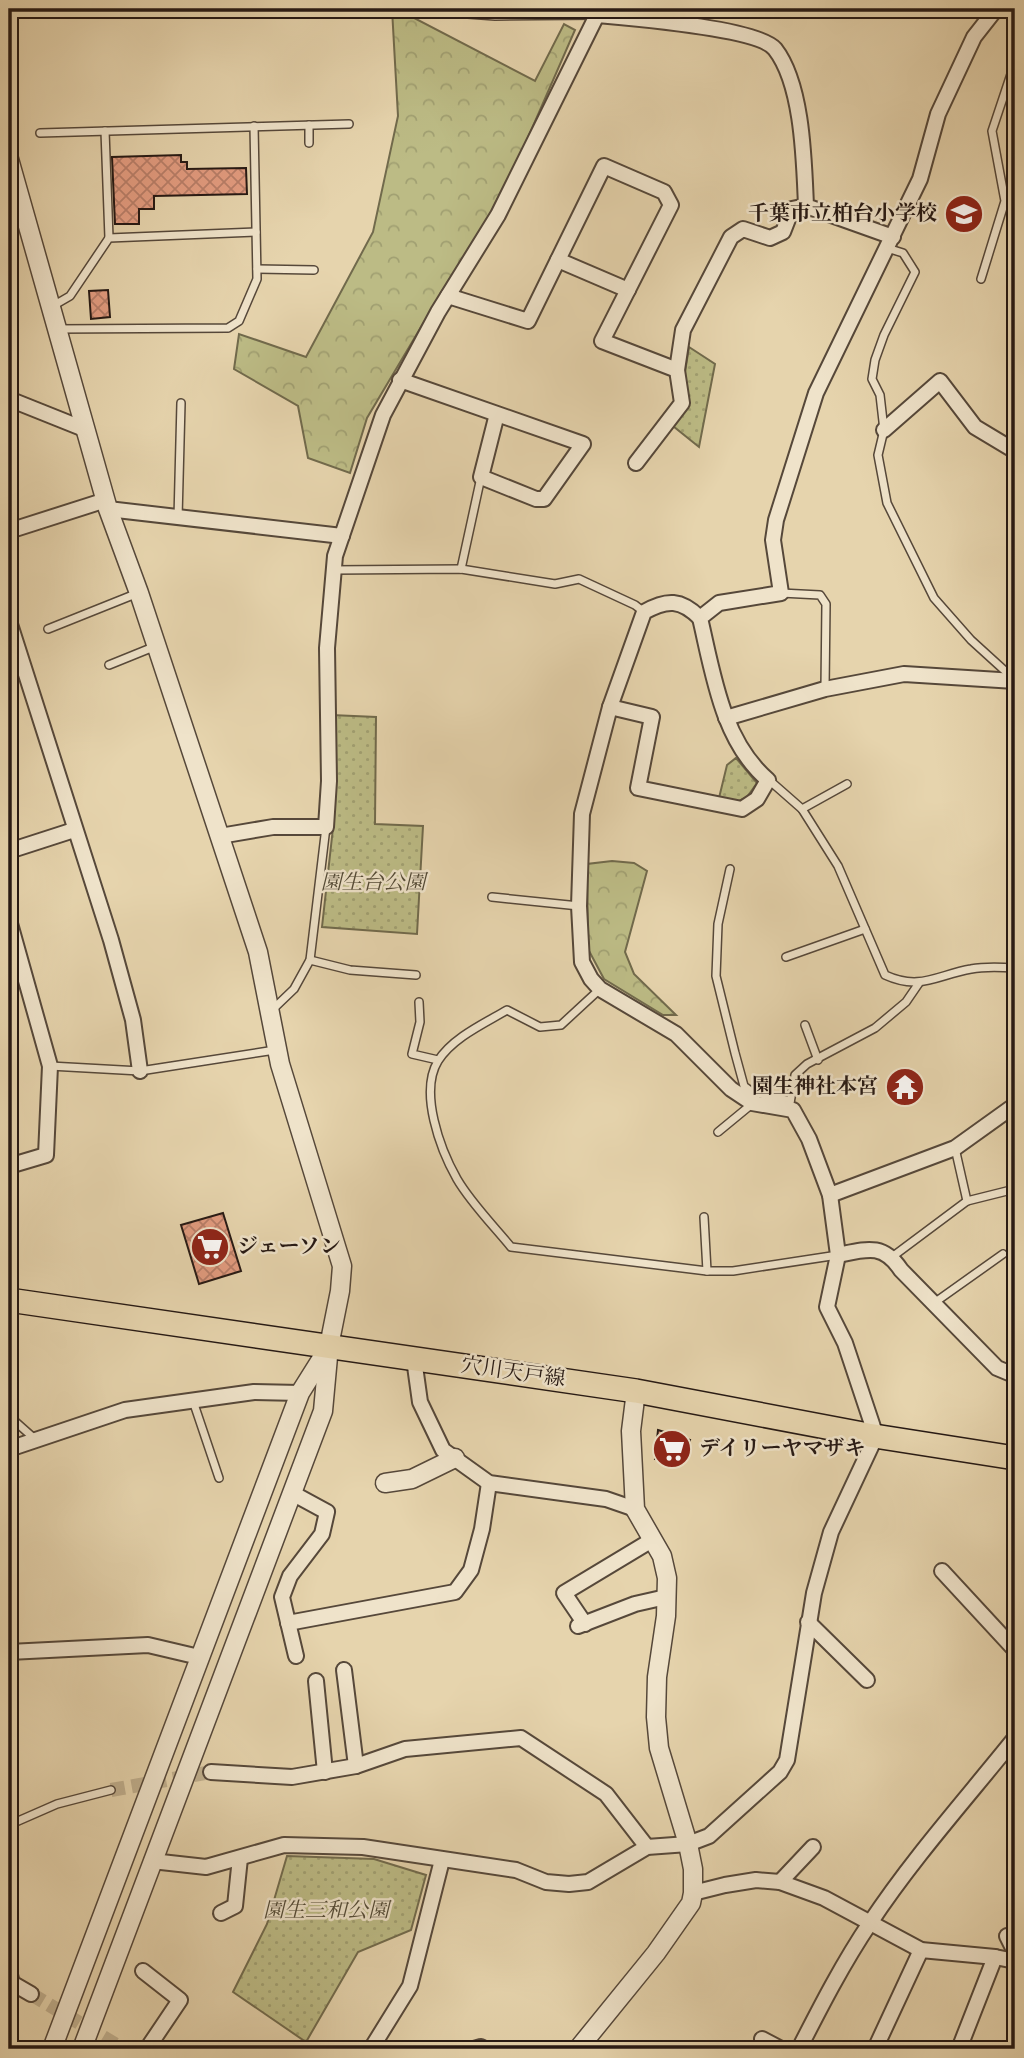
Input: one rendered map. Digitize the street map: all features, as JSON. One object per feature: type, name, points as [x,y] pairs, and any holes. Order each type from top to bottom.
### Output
[{"type":"main road","name":"穴川天戸線","points":[[9,1300],[636,1391],[876,1436],[1015,1458]]},
{"type":"street","points":[[700,618],[719,603],[781,593],[773,540],[776,520],[816,393],[920,179],[938,114],[974,37],[996,9]]},
{"type":"street","points":[[220,836],[273,827],[326,827],[329,781],[327,648],[332,570],[342,536],[383,415],[400,380],[498,215],[598,12],[755,38],[774,47],[786,69],[803,131],[806,206]]},
{"type":"street","points":[[9,159],[107,504],[258,952],[277,1050],[342,1266],[329,1346],[323,1411],[82,2049]]},
{"type":"street","points":[[449,296],[528,321],[604,166],[664,192],[671,205],[602,341],[677,370]]},
{"type":"street","points":[[636,463],[682,403],[677,370],[683,330],[732,237],[743,229],[770,238],[783,232],[792,209],[806,206],[890,243]]},
{"type":"street","points":[[558,260],[628,290]]},
{"type":"street","points":[[400,380],[583,444],[544,499],[536,499],[481,477],[497,414]]},
{"type":"street","points":[[884,430],[940,380],[975,427],[1015,451]]},
{"type":"street","points":[[9,399],[84,429]]},
{"type":"street","points":[[9,531],[107,504],[178,519],[342,536]]},
{"type":"street","points":[[152,1861],[206,1867],[284,1845],[363,1847],[516,1870],[546,1882],[588,1882],[647,1847],[688,1844],[709,1836],[780,1772],[787,1760],[808,1622],[831,1532],[876,1436],[845,1343],[827,1307],[838,1255],[830,1195],[809,1139],[792,1106],[752,1103],[731,1089],[676,1034],[600,989],[590,979],[582,962],[579,906],[582,814],[610,707],[644,612],[652,607],[674,602],[688,607],[700,618],[721,709],[749,760],[768,780],[757,799],[742,809],[638,788],[652,717],[610,707]]},
{"type":"street","points":[[9,621],[111,940],[133,1020],[140,1071]]},
{"type":"street","points":[[726,718],[825,689],[904,674],[1015,681]]},
{"type":"street","points":[[9,851],[74,830]]},
{"type":"street","points":[[9,920],[50,1066],[46,1155],[9,1166]]},
{"type":"street","points":[[830,1195],[955,1148],[1015,1105]]},
{"type":"street","points":[[838,1255],[872,1248],[892,1257],[933,1304],[997,1368],[1009,1373],[1015,1368]]},
{"type":"street","points":[[52,2049],[300,1393],[329,1346]]},
{"type":"street","points":[[414,1359],[420,1402],[443,1450],[489,1483],[606,1499],[635,1509]]},
{"type":"street","points":[[583,2048],[682,1919],[693,1893],[693,1869],[688,1844],[659,1748],[656,1717],[657,1677],[666,1616],[667,1578],[662,1556],[635,1509],[631,1431],[636,1391]]},
{"type":"street","points":[[9,1449],[125,1410],[254,1392],[300,1393]]},
{"type":"street","points":[[385,1483],[412,1479],[455,1458]]},
{"type":"street","points":[[288,1623],[455,1592],[471,1570],[482,1529],[489,1483]]},
{"type":"street","points":[[292,1493],[327,1512],[322,1534],[290,1576],[282,1597],[296,1656]]},
{"type":"street","points":[[652,1540],[564,1593],[581,1625],[635,1604],[666,1597]]},
{"type":"street","points":[[942,1571],[1015,1650]]},
{"type":"street","points":[[808,1622],[867,1680]]},
{"type":"street","points":[[9,1652],[148,1645],[199,1657]]},
{"type":"street","points":[[344,1670],[356,1766]]},
{"type":"street","points":[[316,1681],[326,1772]]},
{"type":"street","points":[[211,1772],[292,1777],[356,1766],[405,1749],[521,1738],[606,1794],[647,1847]]},
{"type":"street","points":[[799,2049],[831,1986],[870,1923],[917,1858],[1015,1738]]},
{"type":"street","points":[[780,1882],[813,1847]]},
{"type":"street","points":[[221,1913],[235,1906],[240,1858]]},
{"type":"street","points":[[371,2049],[410,1986],[442,1860]]},
{"type":"street","points":[[693,1893],[756,1880],[780,1882],[824,1898],[921,1950],[995,1956],[1015,1961]]},
{"type":"street","points":[[1007,1936],[1015,1952]]},
{"type":"street","points":[[875,2049],[921,1950]]},
{"type":"street","points":[[959,2049],[995,1956]]},
{"type":"street","points":[[9,1971],[12,1983],[31,1994]]},
{"type":"street","points":[[143,1971],[180,2000],[147,2049]]},
{"type":"street","points":[[762,2039],[781,2049]]},
{"type":"street","points":[[474,2049],[484,2049]]},
{"type":"lane","points":[[454,13],[495,16],[598,12]]},
{"type":"lane","points":[[981,279],[1005,201],[992,131],[1015,62]]},
{"type":"lane","points":[[40,133],[349,124]]},
{"type":"lane","points":[[309,125],[309,143]]},
{"type":"lane","points":[[56,329],[228,328],[239,321],[257,279],[254,126]]},
{"type":"lane","points":[[50,308],[70,296],[108,238],[105,131]]},
{"type":"lane","points":[[108,238],[256,232]]},
{"type":"lane","points":[[890,243],[903,253],[915,272],[884,335],[875,360],[872,379],[880,395],[884,430],[878,455],[887,503],[934,598],[971,640],[1015,681]]},
{"type":"lane","points":[[257,269],[314,270]]},
{"type":"lane","points":[[178,519],[181,403]]},
{"type":"lane","points":[[461,569],[481,477]]},
{"type":"lane","points":[[332,570],[461,569],[555,584],[579,579],[635,605],[644,612]]},
{"type":"lane","points":[[48,629],[139,593]]},
{"type":"lane","points":[[781,593],[820,595],[826,604],[825,689]]},
{"type":"lane","points":[[109,665],[156,645]]},
{"type":"lane","points":[[768,780],[802,808],[838,866],[885,975],[901,982],[919,983],[972,968],[1015,968]]},
{"type":"lane","points":[[802,808],[847,784]]},
{"type":"lane","points":[[270,1012],[294,989],[310,961],[326,827]]},
{"type":"lane","points":[[730,869],[718,924],[716,976],[744,1086],[752,1092],[792,1106],[795,1075],[807,1064],[875,1028],[906,1002],[919,983]]},
{"type":"lane","points":[[492,897],[579,906]]},
{"type":"lane","points":[[786,957],[865,929]]},
{"type":"lane","points":[[310,961],[350,970],[416,975]]},
{"type":"lane","points":[[600,989],[561,1025],[540,1027],[507,1010],[463,1036],[438,1060],[429,1100],[442,1142],[457,1179],[511,1247],[707,1271],[733,1271],[838,1255]]},
{"type":"lane","points":[[419,1002],[420,1022],[412,1054],[438,1060]]},
{"type":"lane","points":[[805,1025],[818,1060]]},
{"type":"lane","points":[[50,1066],[140,1071],[277,1050]]},
{"type":"lane","points":[[718,1132],[752,1103]]},
{"type":"lane","points":[[955,1148],[967,1201]]},
{"type":"lane","points":[[892,1257],[967,1201],[1015,1189]]},
{"type":"lane","points":[[704,1217],[707,1271]]},
{"type":"lane","points":[[933,1304],[1003,1254]]},
{"type":"lane","points":[[193,1401],[219,1478]]},
{"type":"lane","points":[[9,1416],[36,1440]]},
{"type":"lane","points":[[9,1825],[57,1804],[111,1790]]},
{"type":"green space","points":[[392,9],[397,9],[535,81],[564,24],[575,30],[523,149],[479,236],[449,280],[367,418],[350,473],[308,458],[298,406],[234,369],[239,334],[306,357],[373,232],[398,116]]},
{"type":"green space","points":[[689,347],[715,364],[699,447],[673,426],[689,406],[684,378]]},
{"type":"green space","name":"園生台公園","points":[[331,715],[376,717],[375,824],[423,826],[417,934],[322,927],[333,828]]},
{"type":"green space","points":[[736,758],[757,783],[747,797],[737,802],[719,798],[727,765]]},
{"type":"green space","points":[[612,861],[634,863],[647,871],[625,952],[634,974],[676,1015],[663,1015],[604,979],[588,949],[587,864]]},
{"type":"green space","name":"園生三和公園","points":[[287,1856],[374,1859],[426,1875],[411,1930],[358,1952],[306,2042],[233,1992],[267,1924]]},
{"type":"building","points":[[181,155],[181,162],[187,162],[187,169],[246,168],[247,194],[154,196],[154,209],[139,209],[139,224],[115,224],[112,157]]},
{"type":"building","points":[[108,290],[110,317],[91,319],[89,291]]},
{"type":"building","name":"ジェーソン","points":[[223,1213],[241,1271],[199,1284],[181,1225]]},
{"type":"building","name":"デイリーヤマザキ","points":[[658,1430],[690,1440],[684,1460],[655,1459]]},
{"type":"tunnel","points":[[111,1790],[211,1772]]},
{"type":"tunnel","points":[[31,1994],[123,2049]]},
{"type":"place","name":"千葉市立柏台小学校","points":[[964,214]]},
{"type":"place","name":"園生神社本宮","points":[[905,1087]]},
{"type":"place","name":"ジェーソン","points":[[210,1247]]},
{"type":"place","name":"デイリーヤマザキ","points":[[672,1449]]}]
